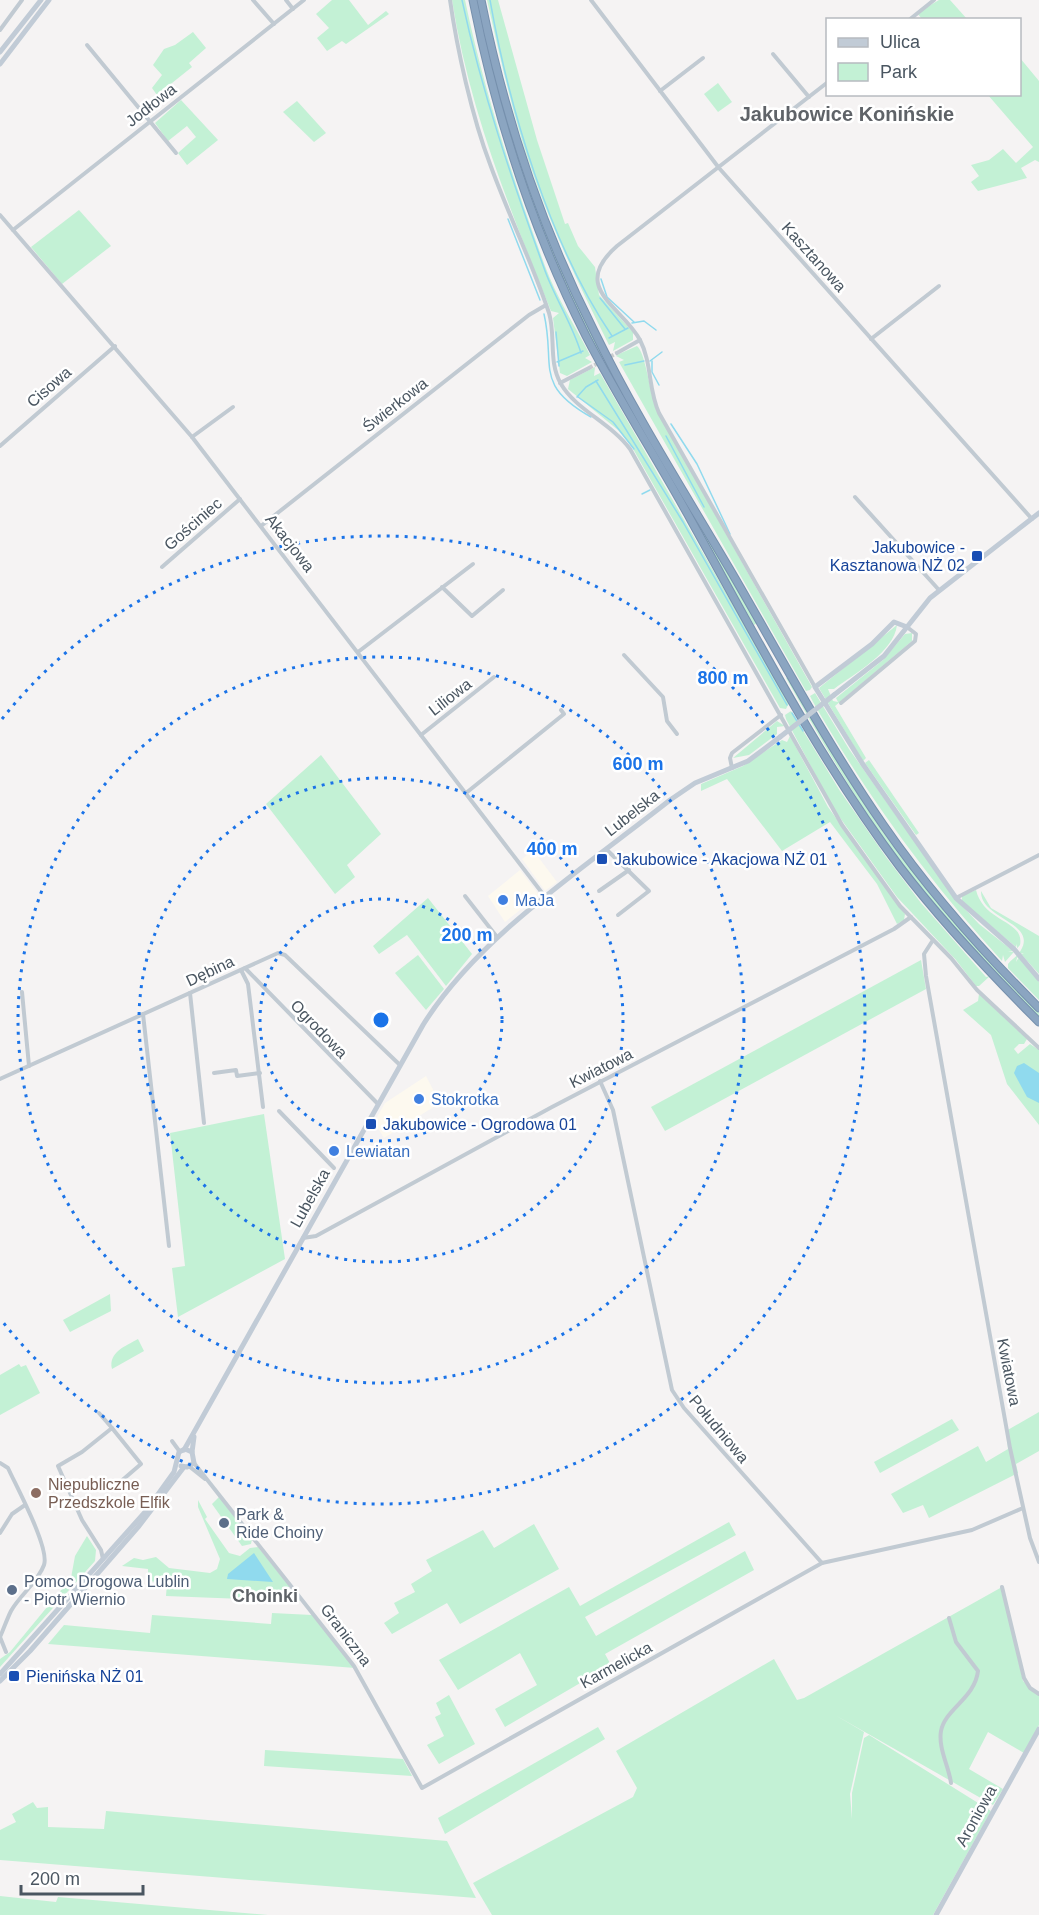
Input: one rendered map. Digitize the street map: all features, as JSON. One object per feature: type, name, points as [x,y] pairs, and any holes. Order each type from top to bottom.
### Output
[{"type":"highway","points":[[473,0],[492,86],[524,186],[561,281],[600,362],[844,786],[901,867],[987,968],[1039,1022]]},
{"type":"highway","points":[[482,0],[501,85],[528,174],[560,256],[607,358],[851,776],[907,857],[993,961],[1039,1008]]},
{"type":"street","points":[[0,30],[22,0]]},
{"type":"street","points":[[0,52],[40,0]]},
{"type":"street","points":[[0,64],[48,0]]},
{"type":"street","points":[[253,0],[274,24]]},
{"type":"street","points":[[286,0],[293,9]]},
{"type":"street","name":"Jodłowa","points":[[13,230],[304,0]]},
{"type":"street","points":[[450,0],[458,45],[487,155],[552,324],[554,367],[560,383],[573,399],[614,430],[630,449],[832,809],[911,917],[981,994],[1039,1048]]},
{"type":"street","name":"Kasztanowa","points":[[591,0],[719,168],[1032,519]]},
{"type":"street","points":[[912,18],[934,0]]},
{"type":"street","points":[[87,45],[176,153]]},
{"type":"street","points":[[773,54],[809,97]]},
{"type":"street","points":[[660,91],[703,58]]},
{"type":"street","points":[[826,84],[617,246],[600,268],[598,284],[603,297],[640,340],[646,355],[651,394],[659,413],[815,687],[859,759],[956,898],[1020,955],[1039,979]]},
{"type":"street","name":"Akacjowa","points":[[0,215],[192,437],[546,898]]},
{"type":"street","points":[[871,339],[939,286]]},
{"type":"street","name":"Świerkowa","points":[[261,526],[529,315],[546,305]]},
{"type":"street","points":[[617,353],[640,340]]},
{"type":"street","name":"Cisowa","points":[[0,446],[115,346]]},
{"type":"street","points":[[560,383],[589,368]]},
{"type":"street","points":[[192,437],[233,406]]},
{"type":"street","points":[[855,497],[939,590]]},
{"type":"street","name":"Gościniec","points":[[162,567],[240,500]]},
{"type":"street","name":"Lubelska","points":[[194,1436],[378,1104],[436,1005],[497,937],[684,790],[752,758],[884,656],[930,598],[1039,513]]},
{"type":"street","points":[[358,652],[473,564]]},
{"type":"street","points":[[442,587],[472,616],[503,590]]},
{"type":"street","points":[[815,687],[872,644],[894,622],[907,627],[916,634],[915,641],[842,703]]},
{"type":"street","points":[[624,655],[663,697],[667,721],[677,734]]},
{"type":"street","name":"Liliowa","points":[[421,735],[494,677]]},
{"type":"street","points":[[466,793],[564,714],[561,710]]},
{"type":"street","points":[[732,768],[730,758],[732,753],[781,715]]},
{"type":"street","points":[[607,850],[649,891],[618,915]]},
{"type":"street","points":[[956,898],[1039,855]]},
{"type":"street","points":[[599,891],[629,870]]},
{"type":"street","points":[[465,896],[497,937]]},
{"type":"street","name":"Kwiatowa","points":[[303,1238],[316,1236],[600,1081],[894,929],[911,917]]},
{"type":"street","name":"Kwiatowa","points":[[933,940],[924,954],[924,968],[1023,1508],[1039,1562]]},
{"type":"street","name":"Dębina","points":[[0,1079],[276,954],[285,955],[400,1065]]},
{"type":"street","points":[[243,969],[248,984],[263,1107]]},
{"type":"street","name":"Ogrodowa","points":[[243,969],[378,1104]]},
{"type":"street","points":[[22,992],[29,1066]]},
{"type":"street","points":[[190,993],[204,1123]]},
{"type":"street","points":[[143,1014],[169,1246]]},
{"type":"street","points":[[214,1073],[236,1070],[237,1076],[260,1073]]},
{"type":"street","name":"Południowa","points":[[600,1081],[613,1110],[672,1390],[697,1423],[822,1563]]},
{"type":"street","points":[[279,1111],[334,1168]]},
{"type":"street","points":[[99,1413],[141,1464],[112,1489]]},
{"type":"street","points":[[103,1559],[101,1550],[82,1520],[58,1466],[82,1452],[112,1428]]},
{"type":"street","points":[[0,1674],[154,1502],[178,1463],[182,1451],[194,1436]]},
{"type":"street","points":[[0,1681],[30,1651],[120,1549],[189,1465],[194,1436]]},
{"type":"street","points":[[172,1442],[182,1451],[192,1452]]},
{"type":"street","points":[[0,1463],[6,1466],[25,1505],[39,1538],[45,1561],[11,1611],[2,1629],[0,1637],[6,1652]]},
{"type":"street","points":[[178,1463],[189,1465]]},
{"type":"street","name":"Graniczna","points":[[189,1465],[209,1482],[354,1666],[422,1788]]},
{"type":"street","points":[[0,1533],[12,1514],[25,1505]]},
{"type":"street","points":[[822,1563],[972,1530],[1023,1508]]},
{"type":"street","points":[[101,1550],[111,1550]]},
{"type":"street","name":"Karmelicka","points":[[422,1788],[822,1563]]},
{"type":"street","points":[[1002,1587],[1024,1678],[1030,1688],[1039,1694]]},
{"type":"street","points":[[948,1618],[956,1642],[978,1671],[968,1697],[946,1720],[942,1729],[942,1743],[951,1784]]},
{"type":"street","name":"Aroniowa","points":[[936,1915],[1039,1729]]},
{"type":"shaded area","points":[[533,850],[557,882],[545,891],[522,859]]},
{"type":"shaded area","points":[[520,870],[539,895],[505,922],[488,896]]},
{"type":"shaded area","points":[[426,1076],[440,1103],[384,1138],[374,1122],[385,1103]]},
{"type":"green space","points":[[332,0],[349,0],[368,25],[386,11],[389,14],[346,44],[342,41],[327,51],[317,38],[329,28],[316,14]]},
{"type":"green space","points":[[452,0],[465,0],[490,101],[533,233],[555,288],[590,355],[585,358],[592,362],[567,376],[560,373],[553,318],[559,313],[551,311],[492,158],[459,41]]},
{"type":"green space","points":[[475,0],[478,0],[495,74],[567,280],[757,623],[754,625],[607,370],[564,282],[524,178],[503,107]]},
{"type":"green space","points":[[487,0],[498,0],[537,140],[565,224],[568,223],[578,246],[595,267],[599,295],[633,332],[633,340],[613,351],[615,342],[609,345],[599,325],[561,244],[536,182],[515,114]]},
{"type":"green space","points":[[939,0],[950,0],[966,18],[921,18],[917,13]]},
{"type":"green space","points":[[193,32],[206,48],[189,63],[192,67],[157,95],[152,88],[162,75],[153,65],[164,49],[175,45]]},
{"type":"green space","points":[[1021,59],[1039,81],[1039,162],[1035,160],[1021,168],[1027,178],[978,191],[971,182],[979,176],[971,165],[989,160],[1003,149],[1016,163],[1033,147],[989,96],[1021,96]]},
{"type":"green space","points":[[718,83],[732,102],[718,112],[704,94]]},
{"type":"green space","points":[[181,100],[218,140],[187,165],[178,153],[196,137],[187,126],[168,141],[155,123]]},
{"type":"green space","points":[[297,101],[326,133],[314,142],[283,112]]},
{"type":"green space","points":[[79,210],[111,246],[62,284],[31,247]]},
{"type":"green space","points":[[637,346],[643,357],[657,411],[812,687],[810,690],[806,691],[619,362],[624,360],[616,356]]},
{"type":"green space","points":[[595,367],[594,376],[600,373],[789,703],[786,709],[780,708],[632,447],[618,430],[568,389],[570,380]]},
{"type":"green space","points":[[897,625],[889,644],[872,662],[834,689],[828,689],[833,701],[838,702],[836,698],[883,660],[905,634],[912,633],[912,641],[835,706],[866,758],[863,761],[819,688]]},
{"type":"green space","points":[[788,677],[854,788],[897,851],[965,935],[1039,1013],[1039,1018],[963,938],[894,853],[838,767],[786,678]]},
{"type":"green space","points":[[815,693],[849,749],[953,896],[979,924],[1013,951],[1008,952],[1012,952],[1017,948],[1017,944],[1016,947],[962,902],[962,896],[976,890],[980,901],[987,909],[1016,930],[1020,937],[1020,945],[1005,962],[1003,955],[1002,961],[975,931],[900,837],[855,771],[813,702],[810,696]]},
{"type":"green space","points":[[791,711],[840,791],[886,857],[921,903],[986,977],[990,976],[979,986],[976,986],[956,960],[897,897],[833,808],[786,719],[785,715]]},
{"type":"green space","points":[[777,721],[785,726],[777,727],[777,734],[749,755],[733,758]]},
{"type":"green space","points":[[790,736],[828,807],[905,914],[904,920],[897,924],[877,884],[830,822],[782,851],[727,779],[701,791],[701,784],[743,766],[782,740],[787,742]]},
{"type":"green space","points":[[321,755],[381,834],[347,865],[355,877],[335,894],[266,804]]},
{"type":"green space","points":[[869,760],[919,833],[916,835],[865,763]]},
{"type":"green space","points":[[981,891],[991,908],[1039,936],[1039,974],[1021,954],[1017,958],[1016,962],[1019,957],[1039,982],[1039,1000],[1008,968],[1008,964],[1021,950],[1024,941],[1021,933],[1015,926],[989,908],[983,900]]},
{"type":"green space","points":[[428,898],[472,954],[446,986],[407,935],[379,954],[373,946]]},
{"type":"green space","points":[[418,955],[444,989],[426,1010],[395,973]]},
{"type":"green space","points":[[921,960],[926,989],[665,1131],[651,1107]]},
{"type":"green space","points":[[979,994],[1027,1039],[1024,1044],[1019,1044],[1014,1049],[1018,1054],[1030,1044],[1039,1050],[1039,1125],[1007,1084],[991,1035],[963,1010],[978,1001]]},
{"type":"green space","points":[[264,1114],[285,1259],[178,1317],[172,1268],[185,1266],[170,1133]]},
{"type":"green space","points":[[110,1294],[111,1311],[70,1332],[63,1320]]},
{"type":"green space","points":[[138,1339],[144,1351],[112,1369],[111,1363],[115,1354]]},
{"type":"green space","points":[[19,1364],[21,1367],[26,1365],[40,1393],[0,1415],[0,1375]]},
{"type":"green space","points":[[1039,1412],[1039,1451],[1016,1464],[1018,1473],[929,1518],[923,1505],[903,1513],[891,1494],[978,1446],[986,1462],[1008,1449],[1006,1431]]},
{"type":"green space","points":[[952,1419],[959,1430],[880,1473],[874,1462]]},
{"type":"green space","points":[[219,1497],[252,1539],[251,1544],[242,1546],[212,1504]]},
{"type":"green space","points":[[198,1500],[207,1517],[205,1519],[229,1553],[240,1556],[250,1548],[258,1547],[290,1587],[283,1587],[283,1591],[292,1590],[300,1601],[269,1600],[270,1592],[267,1592],[266,1600],[166,1596],[167,1583],[148,1581],[148,1569],[122,1566],[134,1558],[143,1560],[156,1557],[169,1568],[210,1573],[217,1569],[220,1559],[198,1507]]},
{"type":"green space","points":[[729,1522],[736,1535],[585,1617],[596,1636],[745,1551],[754,1570],[605,1654],[611,1665],[505,1727],[495,1709],[537,1685],[520,1653],[458,1690],[439,1660],[569,1587],[580,1606]]},
{"type":"green space","points":[[534,1524],[559,1569],[460,1624],[447,1603],[392,1634],[384,1623],[399,1613],[394,1603],[415,1592],[411,1584],[432,1571],[426,1560],[483,1530],[494,1548]]},
{"type":"green space","points":[[87,1536],[96,1550],[95,1561],[0,1667],[0,1659],[10,1652],[71,1578],[75,1556]]},
{"type":"green space","points":[[1002,1587],[1023,1681],[1039,1695],[1039,1725],[1024,1753],[988,1732],[969,1769],[1003,1789],[993,1805],[835,1715],[864,1732],[850,1794],[852,1819],[852,1793],[864,1738],[869,1735],[991,1811],[933,1915],[492,1915],[473,1883],[633,1797],[637,1788],[616,1751],[774,1659],[797,1700],[804,1698]]},
{"type":"green space","points":[[272,1613],[312,1615],[355,1668],[48,1644],[64,1625],[150,1633],[152,1615],[271,1624]]},
{"type":"green space","points":[[449,1695],[475,1744],[439,1764],[427,1745],[444,1736],[435,1717],[441,1714],[436,1703]]},
{"type":"green space","points":[[598,1727],[605,1739],[445,1834],[438,1818]]},
{"type":"green space","points":[[265,1750],[403,1759],[412,1776],[264,1766]]},
{"type":"green space","points":[[33,1802],[37,1808],[48,1807],[48,1827],[104,1829],[106,1811],[447,1841],[476,1898],[0,1860],[0,1830],[16,1822],[12,1814]]},
{"type":"green space","points":[[0,1896],[56,1902],[58,1897],[268,1915],[0,1915]]},
{"type":"water","points":[[1024,1063],[1039,1073],[1039,1103],[1027,1097],[1014,1073],[1017,1066]]},
{"type":"water","points":[[254,1553],[273,1582],[227,1579],[228,1574]]},
{"type":"waterway","points":[[462,0],[488,102],[509,169],[548,279],[581,353]]},
{"type":"waterway","points":[[490,0],[508,85],[535,174],[569,260],[612,336]]},
{"type":"waterway","points":[[508,219],[540,300]]},
{"type":"waterway","points":[[601,279],[607,297],[634,322]]},
{"type":"waterway","points":[[600,298],[625,329]]},
{"type":"waterway","points":[[544,314],[550,373],[554,384],[573,405],[591,417]]},
{"type":"waterway","points":[[632,323],[644,321],[656,330]]},
{"type":"waterway","points":[[609,338],[628,328]]},
{"type":"waterway","points":[[556,332],[559,366]]},
{"type":"waterway","points":[[557,362],[583,351]]},
{"type":"waterway","points":[[650,361],[662,352]]},
{"type":"waterway","points":[[625,365],[644,361]]},
{"type":"waterway","points":[[652,361],[652,372],[659,385]]},
{"type":"waterway","points":[[577,397],[586,387],[598,380]]},
{"type":"waterway","points":[[596,381],[683,522],[787,705]]},
{"type":"waterway","points":[[578,397],[613,422],[634,449]]},
{"type":"waterway","points":[[671,424],[697,464],[730,534]]},
{"type":"waterway","points":[[666,436],[704,507]]},
{"type":"waterway","points":[[642,494],[650,490]]},
{"type":"waterway","points":[[792,713],[803,731]]},
{"type":"tunnel","points":[[589,368],[617,353]]},
{"type":"place","name":"Jakubowice - Kasztanowa NŻ 02","points":[[977,556]]},
{"type":"place","name":"Jakubowice - Akacjowa NŻ 01","points":[[602,859]]},
{"type":"place","name":"MaJa","points":[[503,900]]},
{"type":"place","name":"Stokrotka","points":[[419,1099]]},
{"type":"place","name":"Jakubowice - Ogrodowa 01","points":[[371,1124]]},
{"type":"place","name":"Lewiatan","points":[[334,1151]]},
{"type":"place","name":"Niepubliczne Przedszkole Elfik","points":[[36,1493]]},
{"type":"place","name":"Park & Ride Choiny","points":[[224,1523]]},
{"type":"place","name":"Pomoc Drogowa Lublin - Piotr Wiernio","points":[[12,1590]]},
{"type":"place","name":"Pienińska NŻ 01","points":[[14,1676]]},
{"type":"district","name":"Jakubowice Konińskie","points":[[847,114]]},
{"type":"district","name":"Choinki","points":[[265,1596]]}]
